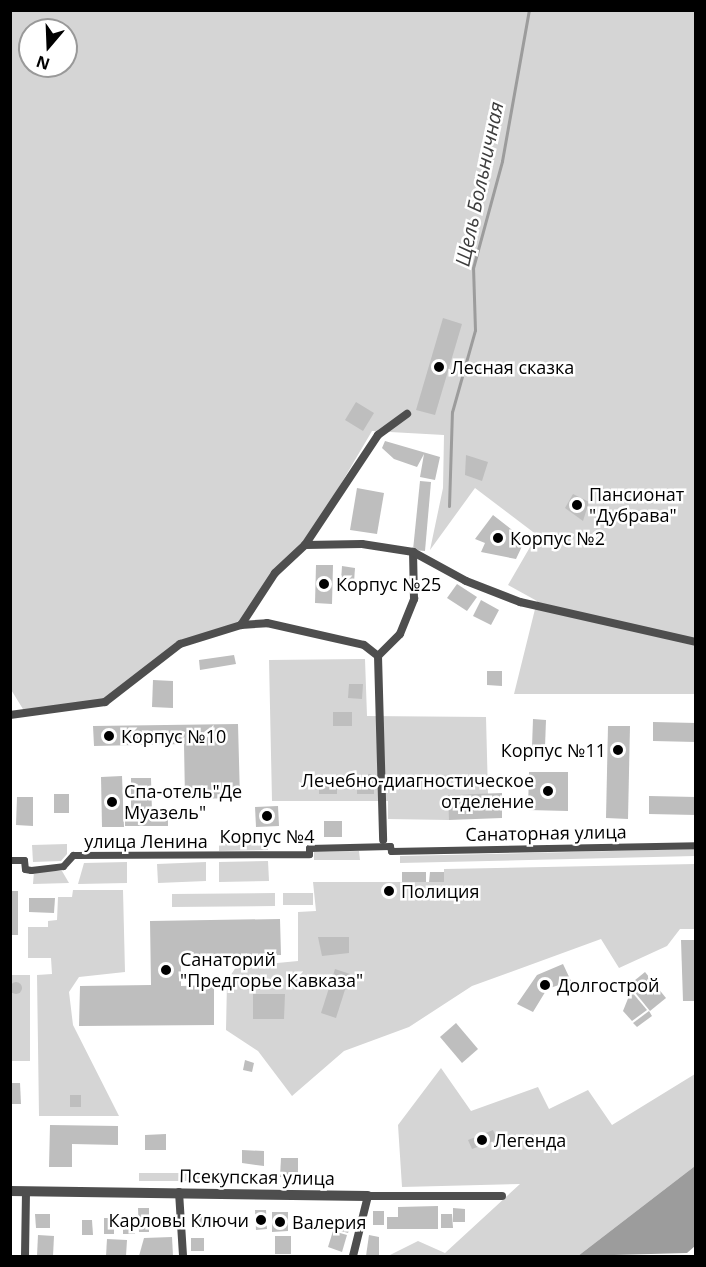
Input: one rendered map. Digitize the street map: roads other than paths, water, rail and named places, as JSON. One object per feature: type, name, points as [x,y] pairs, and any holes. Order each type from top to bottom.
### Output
[{"type":"street","points":[[241,625],[275,573],[305,544],[378,435],[407,414]]},
{"type":"street","points":[[305,544],[352,543],[413,552],[466,581],[520,602],[696,642]]},
{"type":"street","points":[[383,840],[378,657],[400,634],[414,599],[413,552]]},
{"type":"street","points":[[10,715],[43,707],[105,702],[180,644],[241,625],[267,623],[364,645],[378,657]]},
{"type":"street","name":"Санаторная улица","points":[[397,851],[696,845]]},
{"type":"street","name":"улица Ленина","points":[[10,860],[24,860],[25,869],[31,870],[63,866],[73,855],[309,854],[309,848],[390,846],[390,851],[397,851]]},
{"type":"street","name":"Псекупская улица","points":[[10,1191],[502,1196]]},
{"type":"street","points":[[25,1257],[26,1191]]},
{"type":"street","points":[[179,1192],[183,1257]]},
{"type":"street","points":[[353,1257],[368,1196]]},
{"type":"waterway","name":"Щель Больничная","points":[[449,506],[452,412],[475,330],[473,268],[502,161],[529,10]]},
{"type":"place","name":"Лесная сказка","points":[[439,367]]},
{"type":"place","name":"Пансионат \"Дубрава\"","points":[[577,505]]},
{"type":"place","name":"Корпус №2","points":[[498,538]]},
{"type":"place","name":"Корпус №25","points":[[324,584]]},
{"type":"place","name":"Корпус №10","points":[[109,736]]},
{"type":"place","name":"Корпус №11","points":[[618,750]]},
{"type":"place","name":"Лечебно-диагностическое отделение","points":[[548,791]]},
{"type":"place","name":"Спа-отель\"Де Муазель\"","points":[[112,802]]},
{"type":"place","name":"Корпус №4","points":[[267,816]]},
{"type":"place","name":"Полиция","points":[[389,891]]},
{"type":"place","name":"Санаторий \"Предгорье Кавказа\"","points":[[166,970]]},
{"type":"place","name":"Долгострой","points":[[545,985]]},
{"type":"place","name":"Легенда","points":[[482,1140]]},
{"type":"place","name":"Карловы Ключи","points":[[261,1220]]},
{"type":"place","name":"Валерия","points":[[280,1222]]}]
